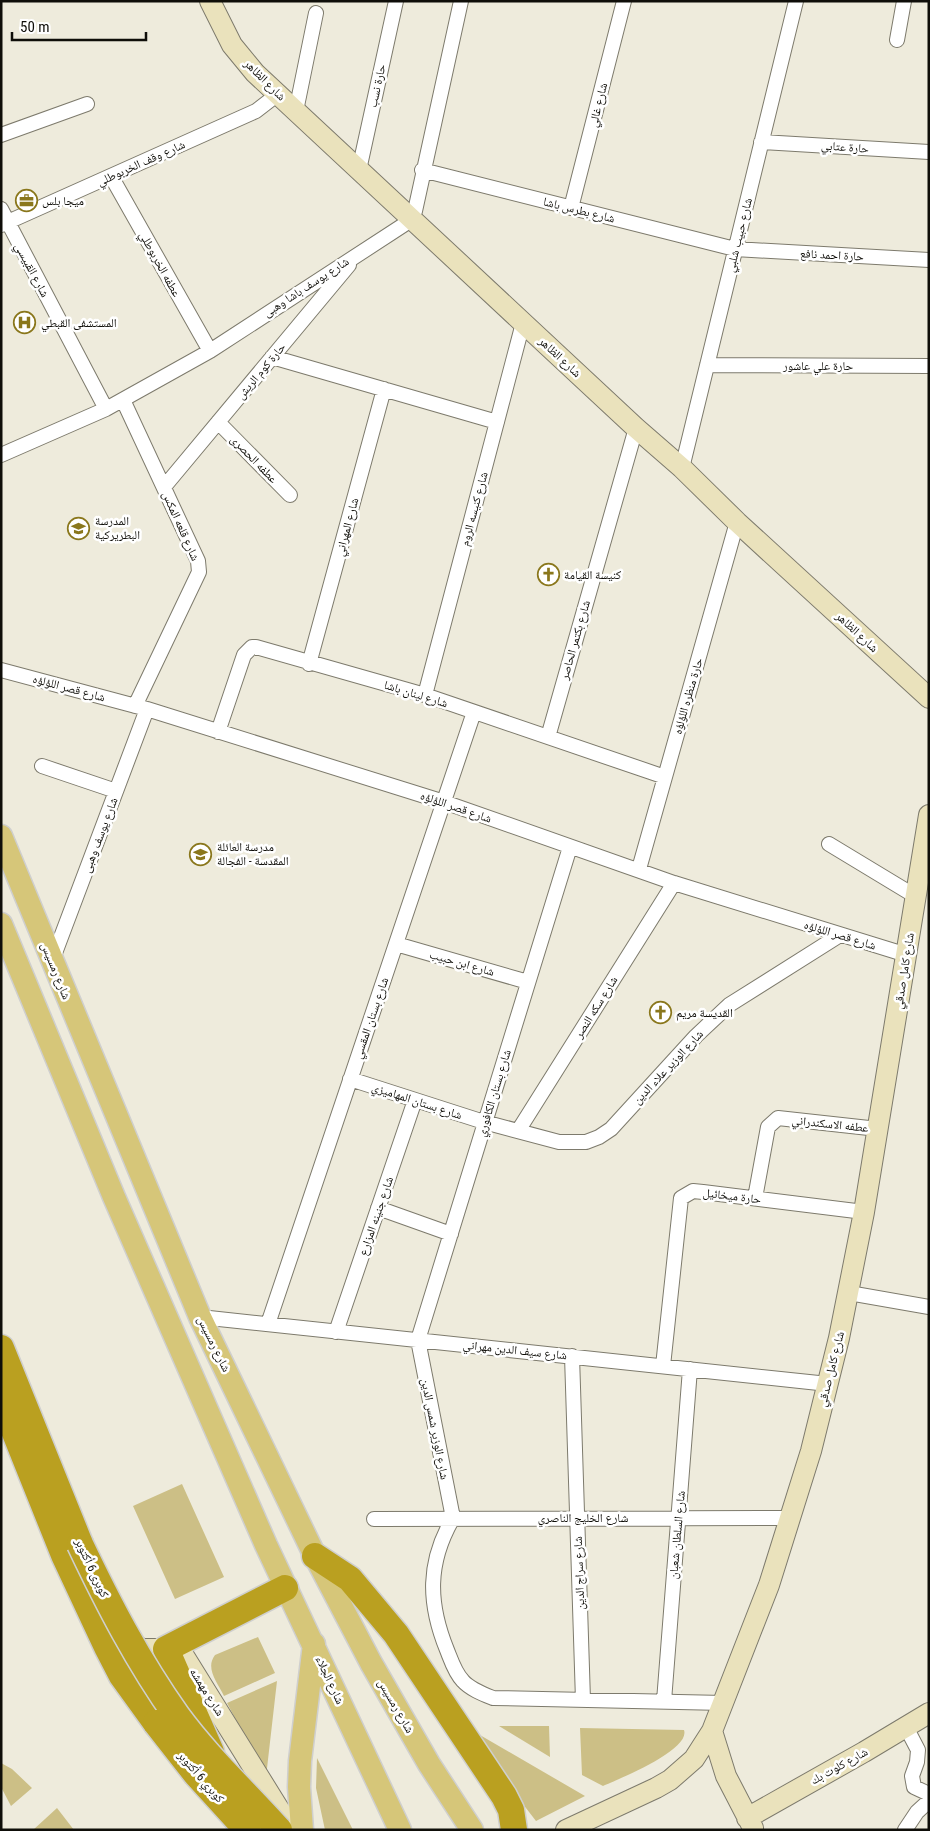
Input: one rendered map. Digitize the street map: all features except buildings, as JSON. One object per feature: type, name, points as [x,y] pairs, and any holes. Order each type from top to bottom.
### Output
[{"type":"highway","name":"كوبرى 6 أكتوبر","points":[[1,1348],[80,1544],[132,1648],[178,1717],[221,1766]]},
{"type":"highway","name":"كوبرى 6 أكتوبر","points":[[1,1398],[64,1555],[107,1647],[122,1676],[156,1723]]},
{"type":"highway","points":[[315,1556],[350,1579],[396,1634],[489,1772],[511,1810],[514,1830]]},
{"type":"highway","points":[[246,1830],[166,1649],[285,1588]]},
{"type":"highway","name":"كوبري 6 أكتوبر","points":[[156,1723],[196,1774],[246,1830]]},
{"type":"highway","name":"كوبري 6 أكتوبر","points":[[221,1766],[278,1830]]},
{"type":"main road","name":"شارع الظاهر","points":[[210,1],[232,46],[255,73],[929,698]]},
{"type":"main road","name":"شارع كامل صدقي","points":[[566,1830],[670,1780],[694,1759],[712,1731],[769,1585],[791,1518],[828,1384],[849,1293],[878,1129],[929,815]]},
{"type":"main road","name":"شارع رمسيس","points":[[1,836],[200,1317],[315,1556],[402,1718],[472,1830]]},
{"type":"main road","points":[[1,924],[114,1198],[285,1588],[314,1644]]},
{"type":"main road","name":"شارع مهمشه","points":[[1,1374],[57,1512],[109,1626],[121,1640],[132,1646],[154,1650],[166,1649],[184,1656],[196,1672],[292,1830]]},
{"type":"main road","name":"شارع الجلاء","points":[[302,1830],[299,1787],[300,1760],[314,1644]]},
{"type":"main road","name":"شارع الجلاء","points":[[314,1644],[400,1830]]},
{"type":"main road","name":"شارع كلوت بك","points":[[751,1824],[929,1712]]},
{"type":"main road","points":[[712,1731],[726,1776],[751,1824]]},
{"type":"street","name":"حارة نسب","points":[[359,170],[396,1]]},
{"type":"street","points":[[411,218],[415,211],[422,170],[461,1]]},
{"type":"street","name":"شارع غالي","points":[[571,208],[624,1]]},
{"type":"street","name":"شارع حبيب شلبي","points":[[682,468],[796,1]]},
{"type":"street","points":[[896,40],[904,1]]},
{"type":"street","points":[[296,111],[316,13]]},
{"type":"street","name":"شارع وقف الخربوطلي","points":[[4,224],[256,111],[278,94]]},
{"type":"street","points":[[1,135],[87,104]]},
{"type":"street","name":"حارة عتابي","points":[[761,142],[929,152]]},
{"type":"street","name":"شارع بطرس باشا","points":[[422,170],[735,249]]},
{"type":"street","name":"عطفه الخربوطلي","points":[[111,176],[210,351]]},
{"type":"street","name":"شارع القبيسي","points":[[1,209],[4,224],[106,409]]},
{"type":"street","name":"شارع يوسف باشا وهبى","points":[[1,455],[106,409],[210,351],[406,224],[411,218]]},
{"type":"street","name":"حارة احمد نافع","points":[[735,249],[929,260]]},
{"type":"street","name":"حارة كوم الريش","points":[[164,488],[357,254]]},
{"type":"street","name":"شارع كنيسه الروم","points":[[425,695],[523,323]]},
{"type":"street","points":[[272,357],[498,422]]},
{"type":"street","name":"حارة علي عاشور","points":[[707,365],[929,366]]},
{"type":"street","name":"شارع المهراني","points":[[309,664],[384,389]]},
{"type":"street","name":"شارع قلعه المكس","points":[[123,400],[198,561],[198,572],[141,708]]},
{"type":"street","name":"عطفه الحصرى","points":[[218,422],[290,496]]},
{"type":"street","name":"شارع بكتمر الحاصر","points":[[548,737],[636,428]]},
{"type":"street","name":"حارة منظره اللؤلؤه","points":[[639,869],[737,522]]},
{"type":"street","name":"شارع لينان باشا","points":[[218,732],[244,655],[252,647],[425,695],[665,777]]},
{"type":"street","name":"شارع قصر اللؤلؤه","points":[[1,670],[141,708],[444,802],[570,847],[639,869],[674,883],[907,955]]},
{"type":"street","name":"شارع يوسف وهبى","points":[[52,961],[116,791],[141,708]]},
{"type":"street","name":"شارع بستان المقسي","points":[[268,1324],[474,712]]},
{"type":"street","points":[[42,766],[116,791]]},
{"type":"street","points":[[829,844],[915,896]]},
{"type":"street","name":"شارع بستان الكافوري","points":[[418,1340],[570,847]]},
{"type":"street","name":"شارع سكه النصر","points":[[518,1131],[674,883]]},
{"type":"street","name":"شارع الوزير علاء الدين","points":[[484,1122],[572,1144],[599,1138],[611,1129],[696,1036],[729,1005],[840,935]]},
{"type":"street","name":"شارع ابن حبيب","points":[[396,944],[528,982]]},
{"type":"street","name":"شارع بستان المهاميزي","points":[[350,1079],[484,1122]]},
{"type":"street","name":"شارع جنينه المزارع","points":[[336,1332],[415,1100]]},
{"type":"street","name":"عطفه الاسكندراني","points":[[755,1198],[768,1127],[774,1120],[778,1118],[878,1129]]},
{"type":"street","name":"حارة ميخائيل","points":[[663,1366],[679,1204],[686,1194],[693,1191],[703,1192],[864,1212]]},
{"type":"street","points":[[378,1208],[451,1234]]},
{"type":"street","points":[[849,1293],[929,1307]]},
{"type":"street","name":"شارع سيف الدين مهراني","points":[[200,1317],[828,1384]]},
{"type":"street","name":"شارع الوزير شمس الدين","points":[[418,1340],[453,1518]]},
{"type":"street","name":"شارع سراج الدين","points":[[572,1356],[583,1700]]},
{"type":"street","name":"شارع السلطان شعبان","points":[[664,1701],[690,1369]]},
{"type":"street","points":[[453,1518],[442,1536],[436,1556],[432,1596],[435,1615],[444,1642],[463,1682],[492,1698],[724,1702]]},
{"type":"street","name":"شارع الخليج الناصري","points":[[374,1519],[791,1518]]},
{"type":"street","points":[[906,1727],[918,1750],[912,1782],[914,1787],[929,1794]]},
{"type":"street","points":[[905,1830],[917,1812],[929,1801]]},
{"type":"shaded area","points":[[182,1484],[224,1577],[175,1599],[133,1506]]},
{"type":"shaded area","points":[[258,1637],[275,1673],[224,1696],[215,1680],[211,1665],[212,1660],[215,1655]]},
{"type":"shaded area","points":[[277,1681],[266,1777],[227,1703]]},
{"type":"shaded area","points":[[461,1724],[585,1796],[536,1821]]},
{"type":"shaded area","points":[[499,1726],[549,1726],[550,1757]]},
{"type":"shaded area","points":[[580,1728],[684,1730],[683,1738],[666,1755],[603,1786],[582,1775]]},
{"type":"shaded area","points":[[317,1758],[353,1830],[325,1830],[316,1788]]},
{"type":"shaded area","points":[[1,1763],[12,1769],[32,1788],[11,1806],[1,1787]]},
{"type":"shaded area","points":[[57,1808],[74,1830],[33,1830]]},
{"type":"place","name":"ميجا بلس","points":[[26,201]]},
{"type":"place","name":"المستشفى القبطي","points":[[25,323]]},
{"type":"place","name":"المدرسة البطريركية","points":[[79,528]]},
{"type":"place","name":"كنيسة القيامة","points":[[548,575]]},
{"type":"place","name":"مدرسة العائلة المقدسة - الفجالة","points":[[201,854]]},
{"type":"place","name":"القديسة مريم","points":[[660,1013]]}]
